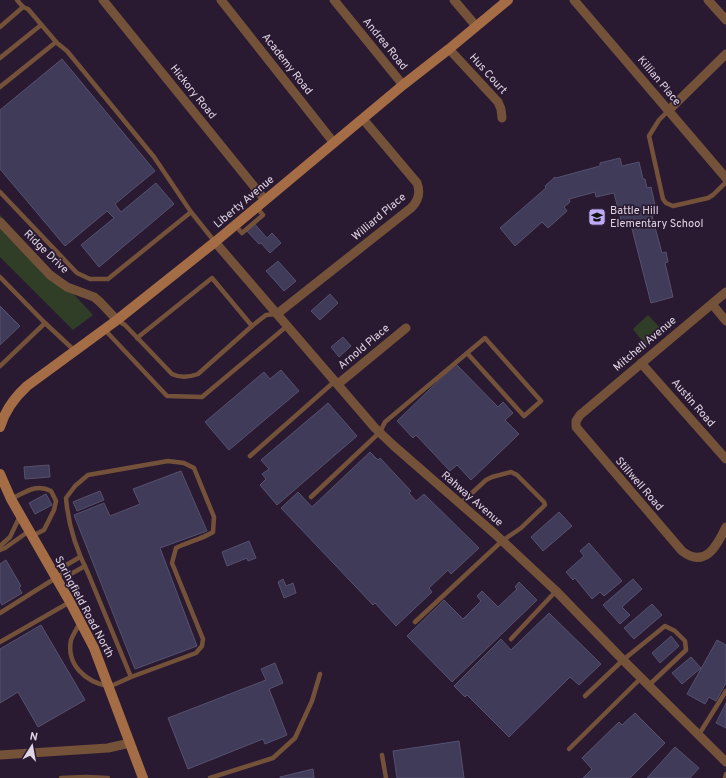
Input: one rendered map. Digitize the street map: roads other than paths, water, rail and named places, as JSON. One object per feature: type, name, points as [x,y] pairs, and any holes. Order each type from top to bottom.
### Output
[{"type":"street","name":"Hickory Road","points":[[103,0],[265,200]]},
{"type":"street","name":"Academy Road","points":[[221,0],[334,143]]},
{"type":"street","name":"Andrea Road","points":[[334,0],[403,85]]},
{"type":"street","points":[[454,0],[476,26]]},
{"type":"street","name":"Liberty Avenue","points":[[0,426],[7,410],[21,391],[104,330],[215,242],[403,85],[508,0]]},
{"type":"street","name":"Killian Place","points":[[574,0],[726,178]]},
{"type":"street","points":[[708,0],[726,20]]},
{"type":"street","name":"Hus Court","points":[[449,49],[498,102],[501,109],[502,118]]},
{"type":"street","points":[[668,111],[726,54]]},
{"type":"street","name":"Williard Place","points":[[276,314],[411,208],[418,198],[419,188],[417,183],[363,119]]},
{"type":"street","name":"Ridge Drive","points":[[0,222],[50,275],[67,288],[94,297],[117,320]]},
{"type":"street","name":"Rahway Avenue","points":[[215,242],[380,432],[556,591],[648,686],[726,762]]},
{"type":"street","name":"Mitchell Avenue","points":[[580,415],[726,292]]},
{"type":"street","points":[[712,304],[726,322]]},
{"type":"street","name":"Arnold Place","points":[[336,383],[406,328]]},
{"type":"street","name":"Austin Road","points":[[641,363],[726,460]]},
{"type":"street","name":"Stillwell Road","points":[[580,415],[576,421],[576,427],[579,432],[682,551],[689,556],[699,559],[706,556],[723,541]]},
{"type":"street","name":"Springfield Road North","points":[[0,475],[30,534],[59,577],[94,648],[143,778]]},
{"type":"street","points":[[723,541],[726,527]]},
{"type":"street","points":[[0,755],[108,748],[130,743]]},
{"type":"lane","points":[[17,0],[22,7],[28,9],[56,42],[67,51],[154,157],[191,212],[215,242]]},
{"type":"lane","points":[[0,27],[22,7]]},
{"type":"lane","points":[[0,58],[41,25]]},
{"type":"lane","points":[[0,87],[56,42]]},
{"type":"lane","points":[[668,111],[658,120],[649,136],[663,199],[666,203],[673,206],[708,198],[726,182]]},
{"type":"lane","points":[[0,192],[77,273],[90,279],[108,279],[191,212]]},
{"type":"lane","points":[[0,277],[75,351]]},
{"type":"lane","points":[[137,338],[212,278],[252,326]]},
{"type":"lane","points":[[117,320],[125,325],[172,374],[177,377],[198,374],[266,315],[276,314]]},
{"type":"lane","points":[[0,366],[45,323]]},
{"type":"lane","points":[[104,330],[167,396],[202,397],[287,326]]},
{"type":"lane","points":[[311,497],[380,432],[385,422],[467,353],[485,338],[541,401],[524,416],[467,353]]},
{"type":"lane","points":[[250,456],[336,383]]},
{"type":"lane","points":[[81,622],[72,640],[71,652],[74,662],[81,673],[97,684],[109,686],[196,652],[202,646],[203,639],[172,563],[176,548],[213,532],[214,517],[194,468],[184,463],[168,461],[88,475],[75,486],[66,498],[67,516],[80,557],[132,677]]},
{"type":"lane","points":[[415,622],[502,541],[521,528],[545,505],[544,502],[517,475],[511,472],[486,480],[460,504]]},
{"type":"lane","points":[[0,550],[30,534],[44,530],[54,510],[56,501],[51,491],[41,488],[35,488],[11,499]]},
{"type":"lane","points":[[0,546],[10,536],[20,516]]},
{"type":"lane","points":[[59,577],[63,567],[80,557]]},
{"type":"lane","points":[[0,613],[59,577],[69,575],[85,566]]},
{"type":"lane","points":[[511,640],[556,591]]},
{"type":"lane","points":[[0,642],[70,602]]},
{"type":"lane","points":[[585,696],[623,660],[664,626],[675,631],[685,641],[686,650],[648,686]]},
{"type":"lane","points":[[210,778],[273,758],[295,738],[312,701],[320,674]]},
{"type":"lane","points":[[569,749],[641,678]]},
{"type":"lane","points":[[698,736],[726,691]]},
{"type":"lane","points":[[382,755],[386,778]]},
{"type":"lane","points":[[725,778],[726,774]]},
{"type":"lane","points":[[62,778],[86,776],[108,778]]},
{"type":"place","name":"Battle Hill Elementary School","points":[[597,217]]}]
